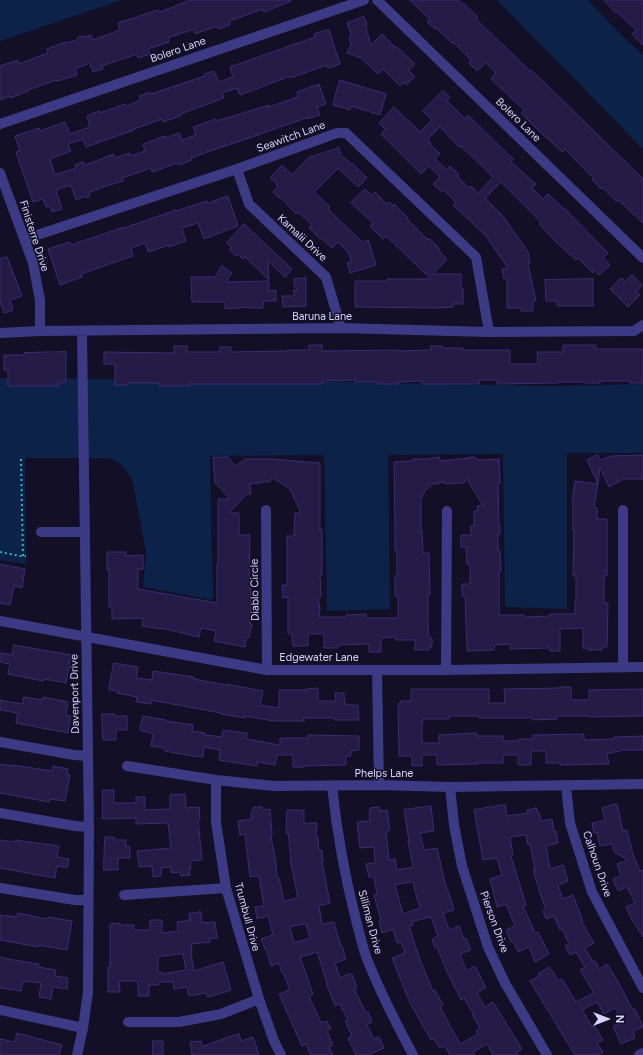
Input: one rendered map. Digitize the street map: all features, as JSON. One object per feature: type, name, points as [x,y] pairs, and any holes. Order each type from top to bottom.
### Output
[{"type":"street","name":"Bolero Lane","points":[[0,124],[364,0]]},
{"type":"street","name":"Bolero Lane","points":[[377,0],[643,258]]},
{"type":"street","name":"Seawitch Lane","points":[[25,239],[237,169],[337,133],[346,133],[476,257],[489,332]]},
{"type":"street","name":"Kamalii Drive","points":[[237,169],[248,204],[326,277],[342,328]]},
{"type":"street","name":"Finisterre Drive","points":[[0,173],[33,263],[40,300],[40,331]]},
{"type":"street","name":"Baruna Lane","points":[[0,333],[40,331],[342,328],[489,332],[634,331],[643,325]]},
{"type":"street","name":"Davenport Drive","points":[[77,1055],[83,1028],[88,992],[89,827],[82,331]]},
{"type":"street","name":"Diablo Circle","points":[[266,510],[267,670]]},
{"type":"street","points":[[623,510],[623,667]]},
{"type":"street","points":[[446,670],[447,511]]},
{"type":"street","points":[[41,532],[85,532]]},
{"type":"street","name":"Edgewater Lane","points":[[0,621],[267,670],[446,670],[643,667]]},
{"type":"street","points":[[377,670],[379,785]]},
{"type":"street","points":[[0,742],[74,755],[88,756]]},
{"type":"street","name":"Phelps Lane","points":[[127,766],[216,780],[274,786],[566,786],[643,784]]},
{"type":"street","name":"Trumbull Drive","points":[[216,780],[216,822],[226,888],[259,999],[274,1041],[281,1055]]},
{"type":"street","name":"Silliman Drive","points":[[332,786],[344,872],[366,958],[413,1055]]},
{"type":"street","name":"Pierson Drive","points":[[450,786],[454,825],[462,866],[488,946],[505,983],[547,1055]]},
{"type":"street","name":"Calhoun Drive","points":[[566,786],[570,823],[592,892],[643,988]]},
{"type":"street","points":[[0,814],[89,827]]},
{"type":"street","points":[[0,888],[75,900],[88,900]]},
{"type":"street","points":[[124,895],[226,888]]},
{"type":"street","points":[[128,1022],[179,1022],[221,1014],[259,999]]},
{"type":"street","points":[[0,1010],[83,1028]]},
{"type":"street","points":[[639,1055],[643,1053]]},
{"type":"path","points":[[0,552],[24,556],[21,459]]},
{"type":"water","points":[[0,0],[122,0],[0,41]]},
{"type":"water","points":[[497,0],[588,0],[621,35],[643,55],[643,149]]},
{"type":"water","points":[[0,379],[552,386],[643,384],[643,453],[567,453],[567,609],[505,607],[503,454],[388,455],[390,609],[327,611],[324,455],[210,456],[213,600],[143,587],[146,552],[132,479],[120,463],[109,458],[25,458],[26,564],[0,560]]},
{"type":"building","points":[[191,0],[291,1],[264,12],[263,9],[229,21],[230,25],[219,29],[217,26],[195,34],[194,29],[168,38],[169,42],[148,49],[150,54],[138,58],[137,54],[102,66],[103,69],[93,72],[90,63],[75,69],[77,75],[58,81],[57,80],[10,98],[10,96],[0,100],[0,66],[18,60],[19,64],[48,53],[47,49],[66,42],[77,40],[78,37],[91,35],[93,40],[120,30],[118,23],[158,10],[159,12]]},
{"type":"building","points":[[410,0],[458,0],[478,17],[476,19],[530,71],[531,70],[547,85],[643,179],[643,223],[618,200],[616,201],[602,187],[601,189],[592,180],[594,179],[565,149],[562,152],[521,113],[524,110],[491,79],[496,73],[486,63],[477,71],[469,63],[471,60],[453,42],[452,43],[427,22],[430,20]]},
{"type":"building","points":[[604,0],[643,0],[643,45],[632,34],[636,30],[617,12],[616,13]]},
{"type":"building","points":[[364,17],[367,24],[366,27],[371,45],[382,34],[415,64],[408,70],[415,77],[406,85],[404,82],[400,86],[383,69],[378,74],[361,58],[347,53],[351,44],[349,39],[351,34],[347,23]]},
{"type":"building","points":[[329,30],[340,64],[328,68],[327,65],[290,78],[290,76],[240,95],[237,88],[222,93],[224,98],[163,122],[162,119],[86,147],[83,139],[68,144],[71,151],[50,159],[55,175],[76,168],[75,165],[83,162],[85,165],[114,154],[115,158],[130,153],[131,156],[145,151],[143,144],[165,136],[165,138],[179,133],[182,140],[196,135],[193,127],[216,119],[217,121],[269,105],[269,107],[298,97],[297,92],[319,84],[326,104],[317,107],[320,115],[306,118],[207,152],[178,165],[177,163],[152,172],[151,168],[122,178],[123,181],[90,192],[89,197],[83,197],[76,200],[71,185],[56,190],[62,209],[52,212],[50,206],[46,207],[43,199],[33,202],[16,152],[20,151],[15,136],[39,128],[40,131],[65,122],[70,134],[90,127],[87,116],[99,111],[100,113],[125,104],[126,106],[141,100],[139,96],[150,92],[151,94],[205,76],[204,74],[214,71],[219,82],[233,77],[230,67],[315,37],[314,34]]},
{"type":"building","points":[[340,80],[386,94],[380,115],[351,106],[350,110],[333,105]]},
{"type":"building","points":[[443,91],[450,97],[447,101],[465,119],[468,115],[513,159],[511,162],[536,184],[532,188],[543,199],[548,194],[565,209],[608,253],[603,258],[610,265],[599,275],[593,270],[593,273],[578,258],[576,260],[556,242],[539,224],[541,222],[501,182],[485,198],[503,216],[528,252],[530,263],[528,264],[536,301],[533,301],[533,311],[521,311],[521,308],[507,308],[507,278],[504,279],[502,269],[508,268],[486,236],[453,205],[456,202],[444,190],[442,192],[433,184],[440,177],[429,166],[421,174],[381,134],[385,129],[379,123],[394,107],[420,132],[432,120],[423,111]],"holes":[[[440,127],[459,147],[461,146],[493,177],[478,193],[471,186],[469,188],[450,166],[447,170],[435,159],[440,154],[430,144],[431,143],[428,139]]]},
{"type":"building","points":[[339,148],[341,155],[351,164],[352,163],[367,178],[358,187],[338,168],[314,192],[330,207],[328,209],[362,242],[368,240],[376,265],[350,273],[347,263],[352,262],[348,252],[338,242],[332,248],[321,238],[320,239],[309,228],[312,225],[298,212],[296,214],[280,197],[279,198],[273,192],[278,187],[276,185],[277,184],[270,178],[282,165],[292,175],[308,158]]},
{"type":"building","points":[[365,189],[371,195],[375,192],[387,204],[389,202],[393,206],[394,204],[428,240],[430,239],[440,249],[438,250],[447,259],[433,274],[461,274],[463,304],[453,304],[453,307],[436,308],[355,307],[355,281],[431,279],[386,236],[383,239],[370,226],[373,223],[351,203]]},
{"type":"building","points":[[228,196],[238,226],[204,239],[198,223],[182,228],[186,241],[148,252],[145,243],[131,248],[133,256],[81,274],[82,277],[60,285],[48,249],[70,242],[71,245],[176,210],[207,201],[208,203]]},
{"type":"building","points":[[244,224],[292,269],[285,277],[268,261],[269,280],[245,257],[243,259],[238,254],[236,256],[229,250],[232,248],[227,243]]},
{"type":"building","points":[[7,257],[22,296],[10,300],[13,310],[4,313],[0,302],[0,259]]},
{"type":"building","points":[[222,266],[232,273],[226,282],[269,281],[269,291],[276,290],[276,301],[263,301],[263,308],[249,307],[225,309],[225,302],[192,302],[191,277],[215,277]]},
{"type":"building","points":[[632,275],[642,285],[636,292],[640,295],[628,307],[610,289],[621,278],[625,281]]},
{"type":"building","points":[[306,278],[306,306],[283,307],[282,296],[294,296],[294,290],[298,290],[294,286],[294,279]]},
{"type":"building","points":[[593,279],[593,306],[557,306],[557,301],[546,301],[545,280]]},
{"type":"building","points":[[309,345],[322,345],[322,351],[431,350],[431,346],[442,346],[442,348],[463,348],[463,350],[510,350],[510,364],[538,364],[537,352],[563,352],[563,345],[596,345],[596,349],[643,349],[643,383],[630,383],[630,381],[600,381],[600,383],[558,382],[497,384],[497,380],[479,380],[479,384],[422,384],[422,381],[398,382],[398,384],[377,384],[377,382],[355,382],[355,380],[322,381],[322,384],[189,384],[190,386],[159,386],[159,383],[127,383],[127,385],[115,385],[115,364],[104,364],[104,352],[174,353],[174,346],[187,346],[187,352],[220,352],[220,347],[231,347],[231,352],[287,351],[309,350]]},
{"type":"building","points":[[66,352],[66,382],[59,382],[59,386],[8,386],[8,370],[4,370],[4,355]]},
{"type":"building","points":[[598,455],[600,460],[611,456],[643,455],[643,479],[624,479],[609,487],[600,467],[598,484],[587,460]]},
{"type":"building","points":[[228,457],[235,466],[246,459],[272,459],[320,463],[322,575],[320,575],[321,597],[318,597],[320,609],[319,617],[346,617],[346,615],[366,614],[366,618],[398,618],[398,596],[395,596],[397,551],[395,551],[394,462],[439,457],[440,461],[471,457],[479,460],[499,459],[500,483],[498,483],[500,534],[498,534],[498,551],[500,551],[501,571],[499,571],[499,615],[524,615],[524,617],[550,616],[550,614],[575,614],[576,576],[573,576],[574,531],[572,501],[575,481],[598,484],[594,507],[597,508],[597,519],[607,519],[607,576],[604,576],[604,603],[608,603],[607,647],[602,647],[602,650],[588,650],[588,648],[583,648],[583,628],[560,629],[560,651],[550,651],[550,648],[510,649],[510,644],[494,645],[494,650],[467,651],[465,596],[462,596],[462,584],[470,584],[470,564],[467,564],[466,547],[461,547],[461,535],[471,535],[471,526],[474,526],[474,511],[478,511],[477,506],[483,506],[467,479],[464,483],[445,484],[445,482],[433,484],[425,491],[421,500],[423,553],[429,553],[430,594],[428,594],[428,623],[429,638],[432,638],[432,647],[429,647],[429,650],[415,650],[415,640],[396,640],[396,637],[381,638],[381,652],[369,652],[369,644],[338,645],[338,648],[324,648],[324,634],[308,634],[308,646],[293,646],[292,634],[288,634],[288,597],[283,598],[282,585],[287,585],[287,536],[294,536],[295,513],[301,513],[290,489],[271,477],[270,482],[250,484],[251,494],[247,494],[229,513],[239,513],[239,535],[250,535],[250,624],[252,624],[249,638],[247,637],[245,647],[214,641],[216,631],[201,628],[199,637],[161,628],[142,626],[143,618],[112,619],[112,607],[109,607],[109,570],[107,570],[107,552],[126,552],[126,556],[143,555],[143,569],[138,569],[138,589],[217,603],[218,499],[230,499],[215,483],[213,458]]},
{"type":"building","points":[[0,564],[25,569],[22,588],[14,586],[10,605],[0,603]]},
{"type":"building","points":[[14,645],[71,655],[66,683],[44,679],[43,681],[8,674],[10,664],[0,662],[0,653],[12,655]]},
{"type":"building","points":[[114,663],[138,667],[136,678],[152,680],[153,671],[194,677],[194,679],[263,691],[260,705],[279,708],[279,690],[306,690],[318,688],[318,701],[336,701],[335,693],[344,693],[345,704],[358,705],[359,720],[304,718],[304,721],[274,721],[221,714],[151,700],[151,704],[136,702],[137,697],[117,693],[118,691],[109,690]]},
{"type":"building","points":[[571,687],[571,700],[589,700],[589,690],[643,689],[643,716],[557,716],[557,719],[533,720],[533,718],[479,718],[479,716],[449,716],[449,719],[423,719],[422,743],[439,743],[439,735],[477,733],[477,736],[503,736],[503,741],[517,741],[519,739],[533,739],[533,735],[584,734],[584,740],[643,736],[643,750],[623,750],[607,754],[609,764],[560,765],[560,763],[546,763],[546,751],[531,751],[531,765],[518,765],[518,755],[503,755],[503,763],[437,765],[437,755],[422,755],[422,766],[412,766],[412,756],[399,756],[398,704],[401,703],[401,701],[411,701],[411,689],[489,689],[489,703],[505,703],[504,689]]},
{"type":"building","points":[[24,697],[42,700],[43,697],[68,702],[66,715],[71,716],[68,733],[16,723],[18,713],[0,710],[0,700],[22,704]]},
{"type":"building","points":[[102,714],[127,716],[127,730],[116,730],[116,740],[103,740]]},
{"type":"building","points":[[143,716],[193,725],[192,731],[205,733],[205,735],[222,737],[223,730],[247,733],[246,739],[280,745],[280,738],[308,738],[308,735],[359,736],[359,750],[351,751],[351,756],[346,756],[346,765],[304,767],[293,767],[293,755],[277,755],[275,765],[257,762],[257,766],[219,760],[220,750],[204,747],[203,757],[192,756],[165,751],[165,748],[151,746],[153,734],[140,730]]},
{"type":"building","points":[[0,764],[52,771],[53,766],[68,769],[67,774],[70,775],[65,801],[50,799],[49,802],[0,793]]},
{"type":"building","points":[[103,790],[114,790],[114,803],[136,803],[136,797],[145,797],[145,810],[170,809],[170,795],[185,794],[186,808],[199,807],[200,819],[198,819],[202,860],[190,861],[190,875],[181,876],[180,872],[171,873],[171,867],[161,868],[161,876],[153,877],[152,866],[139,867],[137,851],[171,848],[168,823],[136,824],[136,818],[103,819]]},
{"type":"building","points":[[617,804],[623,831],[627,830],[633,854],[640,871],[643,870],[643,937],[626,907],[635,903],[627,887],[618,891],[613,879],[621,875],[617,864],[628,860],[614,852],[612,844],[600,846],[597,832],[594,833],[592,823],[605,820],[602,808]]},
{"type":"building","points":[[505,805],[507,816],[528,813],[527,810],[536,808],[537,812],[539,812],[541,821],[552,819],[554,832],[556,831],[558,843],[546,846],[550,869],[563,865],[568,881],[558,885],[563,899],[573,895],[583,921],[581,921],[594,943],[585,948],[599,969],[607,964],[633,1010],[635,1009],[643,1027],[633,1031],[635,1038],[621,1044],[613,1026],[623,1022],[615,1008],[604,1014],[597,1002],[582,1010],[592,1027],[594,1025],[603,1040],[597,1043],[603,1052],[598,1055],[575,1055],[530,981],[539,976],[538,974],[549,967],[558,981],[562,979],[576,1002],[594,993],[580,970],[585,967],[576,952],[570,955],[565,946],[569,944],[562,929],[560,930],[554,916],[546,919],[543,911],[546,909],[533,870],[535,870],[530,844],[528,845],[526,835],[510,837],[513,855],[511,856],[526,905],[523,906],[535,933],[538,932],[549,954],[535,962],[529,947],[518,952],[513,941],[511,942],[506,930],[515,926],[506,904],[497,907],[490,879],[502,875],[497,858],[483,860],[474,810]]},
{"type":"building","points":[[431,806],[434,831],[420,833],[424,850],[437,848],[446,887],[454,910],[443,913],[449,930],[459,926],[464,939],[466,938],[471,950],[460,954],[466,971],[475,966],[486,988],[477,993],[485,1007],[493,1002],[522,1049],[517,1052],[519,1055],[493,1055],[487,1044],[473,1052],[475,1055],[450,1055],[445,1046],[440,1048],[434,1039],[431,1040],[410,1003],[392,958],[405,953],[401,942],[397,943],[393,929],[382,933],[379,921],[381,920],[374,895],[377,894],[374,877],[369,877],[366,864],[375,863],[374,847],[360,848],[357,822],[370,821],[370,808],[379,807],[380,811],[387,810],[390,830],[386,831],[389,860],[395,859],[397,870],[413,867],[404,810]],"holes":[[[413,882],[420,908],[403,914],[395,885]],[[431,917],[438,936],[432,939],[435,948],[437,947],[461,1000],[464,998],[480,1028],[476,1031],[478,1034],[460,1044],[440,1007],[443,1005],[435,990],[433,991],[420,960],[409,926],[413,925],[412,922]]]},
{"type":"building","points":[[262,807],[262,810],[270,809],[271,837],[276,862],[277,878],[279,878],[284,901],[298,898],[290,859],[288,833],[286,833],[287,810],[304,810],[304,823],[317,823],[316,838],[318,837],[319,851],[322,850],[322,862],[330,903],[319,906],[322,924],[334,922],[346,959],[335,963],[340,978],[348,974],[352,974],[357,988],[354,989],[366,1013],[368,1012],[372,1022],[367,1025],[374,1039],[379,1037],[384,1048],[368,1055],[356,1055],[348,1038],[352,1036],[345,1021],[348,1020],[340,1004],[335,1006],[326,983],[317,952],[300,957],[313,994],[309,996],[321,1023],[327,1021],[331,1029],[327,1031],[333,1045],[329,1047],[333,1055],[311,1055],[306,1044],[302,1046],[279,994],[290,990],[279,963],[271,966],[266,949],[261,939],[273,935],[268,916],[257,919],[255,907],[264,906],[259,876],[250,877],[245,834],[240,835],[238,821],[252,819],[251,812],[253,811],[253,808]],"holes":[[[306,924],[310,938],[294,943],[290,927]]]},
{"type":"building","points":[[105,837],[114,837],[115,840],[126,840],[126,847],[130,847],[130,858],[118,858],[118,870],[104,870]]},
{"type":"building","points":[[0,840],[14,842],[15,840],[59,846],[57,857],[69,859],[67,868],[57,866],[55,878],[0,868]]},
{"type":"building","points":[[201,912],[202,923],[215,922],[217,938],[209,939],[210,942],[191,944],[194,971],[223,962],[231,990],[208,997],[206,993],[189,996],[187,987],[174,989],[173,982],[159,982],[159,985],[149,985],[149,996],[138,996],[138,981],[119,981],[120,992],[108,992],[108,967],[110,967],[110,924],[120,923],[120,925],[134,925],[134,930],[150,930],[150,920],[162,920],[162,933],[178,931],[177,922],[190,920],[189,914]],"holes":[[[183,954],[186,970],[162,974],[162,972],[158,972],[158,957]]]},
{"type":"building","points":[[18,913],[47,919],[48,917],[72,921],[67,950],[38,945],[38,947],[0,940],[0,915],[17,917]]},
{"type":"building","points":[[0,957],[39,964],[38,967],[56,970],[55,976],[68,978],[67,989],[53,987],[51,999],[39,997],[41,983],[23,981],[21,991],[0,988]]},
{"type":"building","points":[[17,1033],[62,1045],[59,1055],[0,1055],[0,1039],[15,1042]]},
{"type":"building","points":[[239,1034],[241,1041],[253,1037],[259,1055],[192,1055],[190,1042],[201,1041],[202,1046]]},
{"type":"building","points":[[153,1041],[163,1041],[163,1055],[153,1055]]}]
